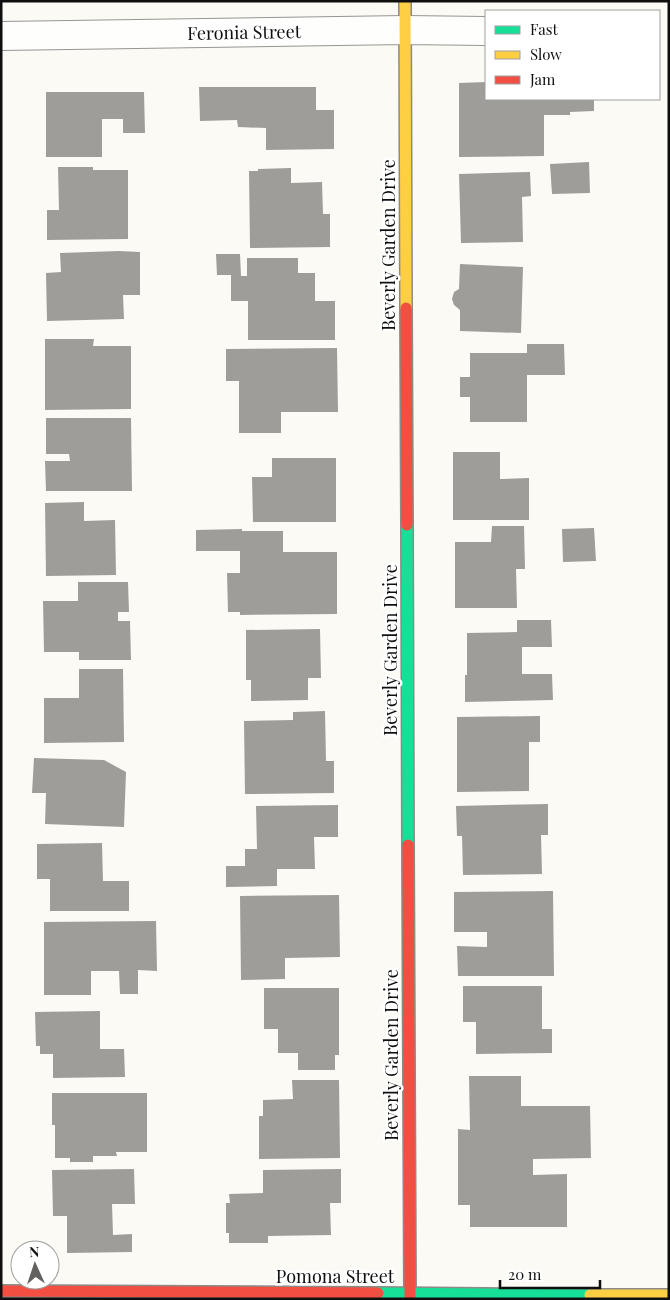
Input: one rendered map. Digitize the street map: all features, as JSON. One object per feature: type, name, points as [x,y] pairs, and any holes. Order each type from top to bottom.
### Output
[{"type":"street","name":"Beverly Garden Drive","points":[[405,1],[410,1296]]},
{"type":"street","name":"Feronia Street","points":[[1,36],[405,30],[485,31]]},
{"type":"street","name":"Pomona Street","points":[[1,1291],[410,1296],[669,1295]]},
{"type":"building","points":[[485,82],[485,100],[594,100],[594,111],[570,112],[570,115],[544,115],[544,156],[459,157],[459,83]]},
{"type":"building","points":[[199,87],[316,87],[316,110],[334,110],[334,149],[266,150],[266,128],[238,127],[237,120],[200,121]]},
{"type":"building","points":[[46,92],[144,92],[145,133],[123,133],[123,119],[102,119],[102,157],[46,157]]},
{"type":"building","points":[[589,162],[590,193],[552,194],[550,164]]},
{"type":"building","points":[[58,167],[128,170],[128,239],[47,240],[47,210],[59,210]]},
{"type":"building","points":[[291,168],[291,183],[322,182],[323,214],[330,214],[330,247],[250,248],[249,171]]},
{"type":"building","points":[[530,172],[531,196],[522,197],[523,242],[461,243],[459,174]]},
{"type":"building","points":[[140,252],[140,295],[123,295],[124,319],[47,321],[46,273],[61,272],[60,253]]},
{"type":"building","points":[[216,254],[240,254],[241,276],[247,276],[247,258],[298,258],[298,273],[315,273],[315,301],[335,301],[335,340],[248,340],[248,301],[231,301],[231,275],[217,275]]},
{"type":"building","points":[[460,264],[523,267],[521,333],[460,331],[460,310],[454,305],[452,299],[454,292],[459,289]]},
{"type":"building","points":[[45,339],[94,339],[93,346],[131,346],[131,409],[45,410]]},
{"type":"building","points":[[527,344],[564,344],[565,375],[527,375],[527,422],[470,422],[470,397],[460,397],[460,377],[470,377],[470,353],[527,353]]},
{"type":"building","points":[[337,348],[338,412],[281,412],[281,433],[239,433],[239,381],[226,381],[226,349]]},
{"type":"building","points":[[46,418],[131,418],[132,491],[46,491],[45,461],[70,461],[69,454],[46,454]]},
{"type":"building","points":[[453,452],[500,452],[500,479],[529,478],[529,520],[453,520]]},
{"type":"building","points":[[272,458],[336,458],[336,522],[253,522],[252,477],[272,477]]},
{"type":"building","points":[[84,502],[84,521],[115,520],[116,575],[46,576],[45,503]]},
{"type":"building","points":[[492,526],[524,526],[525,569],[516,569],[517,608],[455,608],[455,542],[491,542]]},
{"type":"building","points":[[594,528],[596,561],[563,562],[562,529]]},
{"type":"building","points":[[242,529],[242,531],[283,531],[283,552],[337,552],[337,614],[240,615],[240,612],[228,612],[227,573],[240,573],[240,551],[196,551],[196,530]]},
{"type":"building","points":[[78,582],[128,582],[129,612],[118,612],[118,621],[130,621],[131,660],[79,660],[79,652],[44,652],[43,601],[78,601]]},
{"type":"building","points":[[517,620],[551,620],[552,647],[522,647],[522,674],[552,674],[553,700],[465,702],[467,633],[517,632]]},
{"type":"building","points":[[320,629],[321,678],[308,678],[308,700],[251,701],[251,680],[246,680],[246,630]]},
{"type":"building","points":[[79,669],[123,669],[124,742],[44,743],[44,698],[79,698]]},
{"type":"building","points":[[325,711],[326,761],[334,761],[334,793],[245,794],[244,721],[293,720],[293,712]]},
{"type":"building","points":[[540,716],[540,742],[529,742],[529,791],[457,792],[457,717]]},
{"type":"building","points":[[34,758],[104,760],[126,772],[124,827],[45,824],[46,793],[32,793]]},
{"type":"building","points":[[548,804],[548,835],[541,835],[542,874],[463,875],[462,836],[457,836],[456,806]]},
{"type":"building","points":[[338,805],[338,837],[314,837],[315,869],[277,869],[277,886],[226,887],[226,866],[245,866],[245,849],[257,849],[256,806]]},
{"type":"building","points":[[102,843],[103,881],[129,881],[129,911],[50,911],[50,879],[37,879],[37,844]]},
{"type":"building","points":[[553,891],[554,976],[458,976],[457,946],[487,947],[487,932],[454,932],[454,892]]},
{"type":"building","points":[[339,895],[340,957],[285,958],[285,979],[241,980],[240,896]]},
{"type":"building","points":[[156,921],[157,971],[138,970],[138,994],[120,994],[119,971],[91,971],[91,995],[44,995],[44,922]]},
{"type":"building","points":[[463,986],[542,986],[542,1029],[552,1029],[552,1053],[476,1054],[476,1022],[463,1022]]},
{"type":"building","points":[[264,988],[339,988],[339,1055],[335,1055],[335,1070],[298,1070],[298,1053],[278,1053],[278,1029],[264,1029]]},
{"type":"building","points":[[100,1011],[100,1049],[124,1049],[125,1077],[53,1078],[53,1054],[40,1054],[40,1046],[36,1046],[35,1012]]},
{"type":"building","points":[[469,1076],[521,1076],[521,1106],[590,1106],[591,1158],[533,1159],[533,1175],[567,1174],[567,1227],[470,1227],[470,1205],[458,1205],[458,1129],[470,1130]]},
{"type":"building","points":[[292,1080],[339,1080],[340,1158],[259,1159],[259,1116],[263,1116],[263,1100],[293,1099]]},
{"type":"building","points":[[52,1093],[147,1093],[147,1152],[116,1152],[117,1156],[93,1156],[93,1162],[70,1162],[70,1158],[55,1158],[55,1125],[52,1125]]},
{"type":"building","points":[[134,1169],[135,1204],[112,1204],[113,1235],[132,1234],[132,1252],[67,1253],[67,1216],[53,1216],[52,1170]]},
{"type":"building","points":[[341,1169],[341,1203],[330,1203],[331,1235],[268,1236],[268,1243],[229,1243],[229,1233],[226,1233],[226,1203],[230,1203],[229,1194],[263,1193],[263,1170]]},
{"type":"traffic: fast","points":[[407,525],[408,845]]},
{"type":"traffic: fast","points":[[378,1293],[590,1295]]},
{"type":"traffic: slow","points":[[405,1],[406,308]]},
{"type":"traffic: slow","points":[[590,1295],[669,1295]]},
{"type":"traffic: jam","points":[[406,308],[407,525]]},
{"type":"traffic: jam","points":[[408,845],[410,1299]]},
{"type":"traffic: jam","points":[[1,1291],[378,1293]]}]
